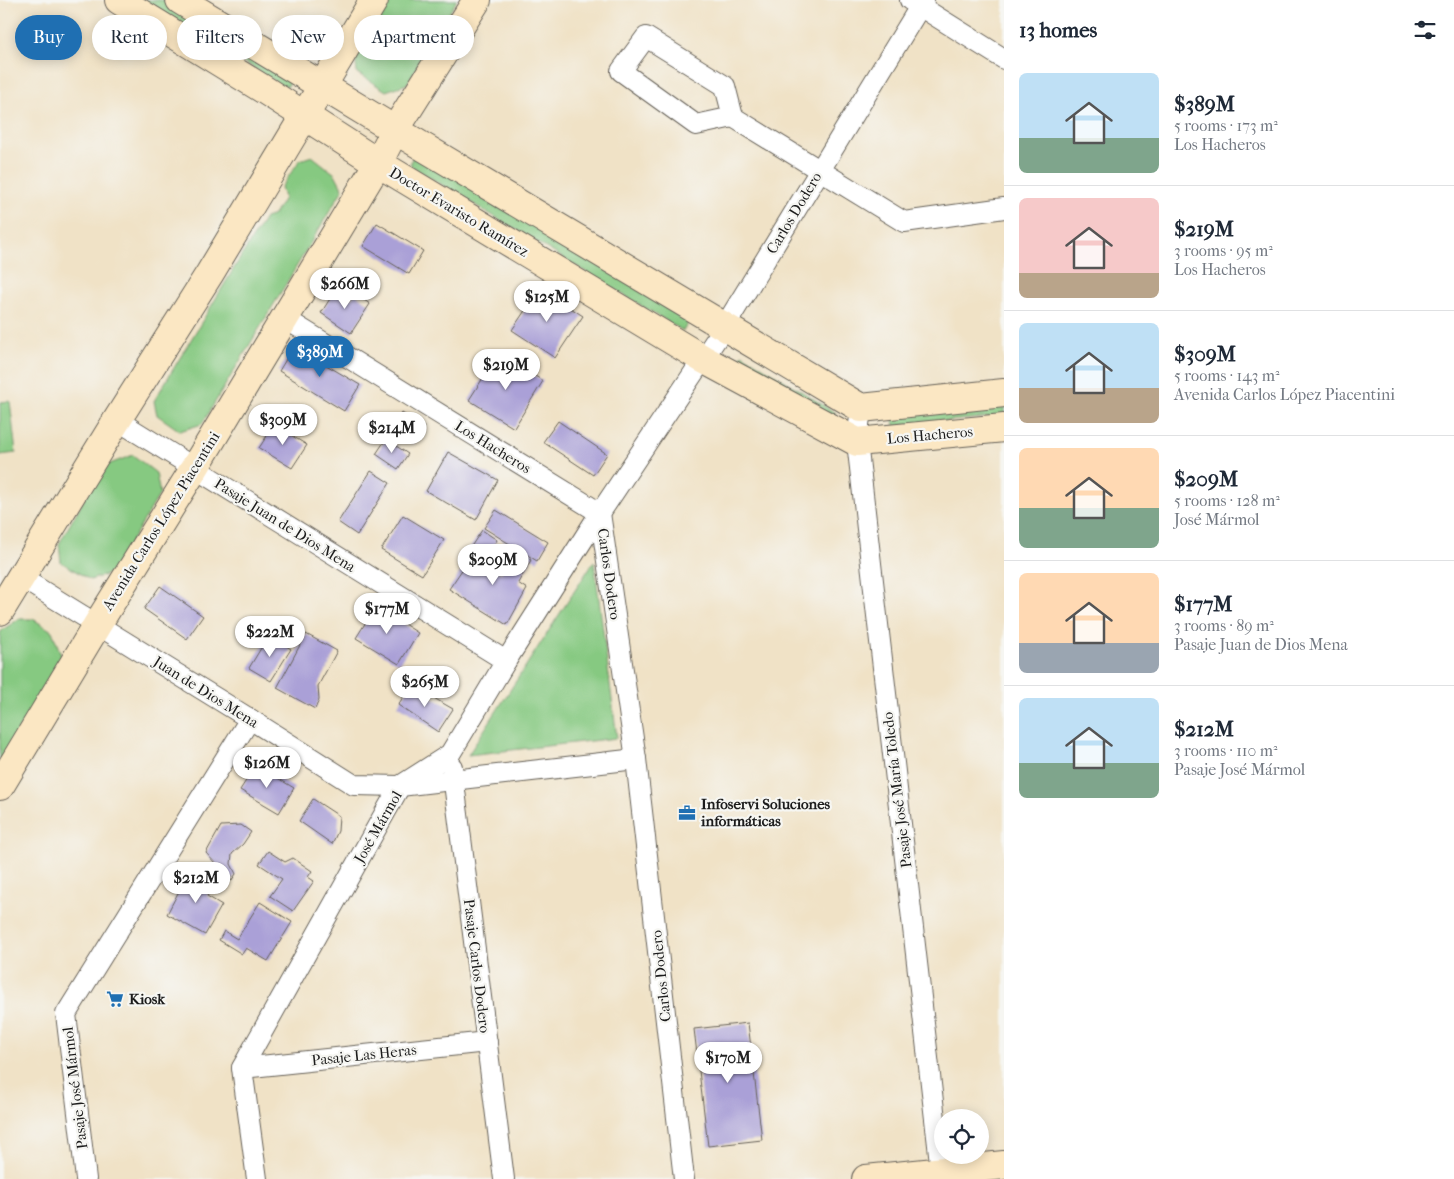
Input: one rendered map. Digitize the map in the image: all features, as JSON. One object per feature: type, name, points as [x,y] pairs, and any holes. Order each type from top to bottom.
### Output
[{"type":"main road","name":"Doctor Evaristo Ramírez","points":[[119,0],[378,163],[703,360],[857,442]]},
{"type":"main road","points":[[180,0],[861,408],[1004,393]]},
{"type":"main road","points":[[0,611],[210,273],[374,0]]},
{"type":"main road","name":"Avenida Carlos López Piacentini","points":[[0,786],[194,469],[378,163],[395,130],[477,0]]},
{"type":"main road","name":"Los Hacheros","points":[[857,442],[1004,428]]},
{"type":"main road","points":[[866,1179],[1004,1165]]},
{"type":"street","points":[[918,2],[1004,59]]},
{"type":"street","name":"Carlos Dodero","points":[[684,1179],[636,759],[600,513],[725,326],[820,171],[918,2]]},
{"type":"street","points":[[733,117],[696,126],[621,71],[646,37],[725,86],[733,117],[904,222],[1004,208]]},
{"type":"street","name":"Los Hacheros","points":[[284,318],[600,513]]},
{"type":"street","name":"Pasaje José María Toledo","points":[[861,408],[857,442],[941,1171]]},
{"type":"street","name":"Pasaje Juan de Dios Mena","points":[[117,420],[506,661]]},
{"type":"street","name":"José Mármol","points":[[242,1068],[400,786],[450,754],[506,661],[600,513]]},
{"type":"street","name":"Juan de Dios Mena","points":[[20,577],[354,785],[400,786],[636,759]]},
{"type":"street","name":"Pasaje José Mármol","points":[[86,1179],[66,1014],[250,719]]},
{"type":"street","name":"Pasaje Carlos Dodero","points":[[450,754],[504,1179]]},
{"type":"street","name":"Pasaje Las Heras","points":[[242,1068],[487,1042]]},
{"type":"street","points":[[242,1068],[257,1179]]},
{"type":"green space","points":[[142,0],[164,0],[189,15],[177,15],[177,21]]},
{"type":"green space","points":[[389,0],[457,0],[448,15],[380,15]]},
{"type":"green space","points":[[262,59],[288,75],[291,79],[288,86],[283,86],[240,60]]},
{"type":"green space","points":[[356,60],[421,60],[407,84],[386,91],[357,73]]},
{"type":"green space","points":[[417,154],[694,315],[683,331],[411,166],[412,159]]},
{"type":"green space","points":[[312,156],[335,174],[343,189],[202,424],[180,431],[157,415],[154,401],[265,218],[274,215],[284,198],[281,187],[300,160]]},
{"type":"green space","points":[[742,354],[836,413],[829,422],[735,367]]},
{"type":"green space","points":[[10,401],[16,453],[0,455],[0,402]]},
{"type":"green space","points":[[1004,403],[1004,416],[895,426],[891,415]]},
{"type":"green space","points":[[133,455],[156,473],[160,494],[112,573],[90,580],[61,562],[59,544],[102,467]]},
{"type":"green space","points":[[594,561],[617,738],[468,755]]},
{"type":"green space","points":[[19,619],[33,619],[52,631],[62,657],[0,760],[0,634],[2,630]]},
{"type":"building","points":[[377,223],[423,251],[409,274],[363,246]]},
{"type":"building","points":[[338,286],[343,294],[351,299],[355,294],[370,304],[351,333],[321,313]]},
{"type":"building","points":[[540,288],[583,316],[555,358],[512,330]]},
{"type":"building","points":[[294,346],[360,385],[344,411],[279,371]]},
{"type":"building","points":[[499,353],[543,381],[514,428],[469,400]]},
{"type":"building","points":[[402,413],[424,427],[413,444],[392,430]]},
{"type":"building","points":[[558,421],[607,454],[593,475],[543,442]]},
{"type":"building","points":[[274,425],[307,445],[292,468],[259,448]]},
{"type":"building","points":[[386,439],[408,454],[398,469],[376,454]]},
{"type":"building","points":[[448,452],[498,480],[476,520],[426,491]]},
{"type":"building","points":[[371,471],[390,483],[357,535],[338,522]]},
{"type":"building","points":[[496,510],[548,542],[537,561],[484,528]]},
{"type":"building","points":[[403,515],[444,540],[422,575],[381,550]]},
{"type":"building","points":[[482,530],[497,540],[484,561],[468,551]]},
{"type":"building","points":[[514,550],[531,560],[518,583],[527,589],[507,625],[449,589],[472,555],[501,573]]},
{"type":"building","points":[[160,586],[203,616],[187,639],[144,609]]},
{"type":"building","points":[[376,606],[418,633],[399,664],[356,638]]},
{"type":"building","points":[[306,634],[337,651],[318,686],[319,700],[315,709],[277,688]]},
{"type":"building","points":[[269,635],[291,649],[271,681],[249,668]]},
{"type":"building","points":[[411,685],[453,709],[438,732],[398,705]]},
{"type":"building","points":[[256,765],[294,788],[279,813],[240,790]]},
{"type":"building","points":[[313,799],[339,816],[338,831],[332,844],[299,821]]},
{"type":"building","points":[[241,825],[251,832],[243,844],[232,854],[231,864],[236,874],[231,881],[220,873],[216,864],[206,853],[221,826]]},
{"type":"building","points":[[268,851],[285,862],[293,858],[312,871],[308,877],[314,881],[293,911],[270,896],[282,879],[259,864]]},
{"type":"building","points":[[197,870],[219,883],[207,896],[222,905],[205,935],[167,914],[179,891],[192,879],[199,881],[194,876]]},
{"type":"building","points":[[260,902],[292,922],[268,961],[246,948],[242,954],[219,940],[224,931],[237,939]]},
{"type":"building","points":[[748,1023],[762,1140],[708,1146],[694,1029]]},
{"type":"place","name":"Infoservi Soluciones informáticas","points":[[687,813]]},
{"type":"place","name":"Kiosk","points":[[115,999]]}]
